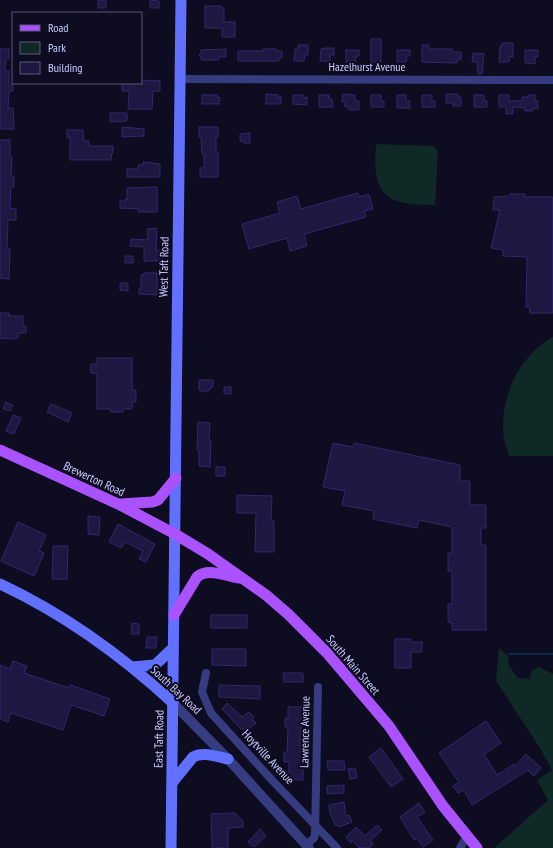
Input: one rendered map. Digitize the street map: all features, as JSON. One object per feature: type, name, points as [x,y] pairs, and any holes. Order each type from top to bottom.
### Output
[{"type":"main road","name":"West Taft Road","points":[[175,534],[181,0]]},
{"type":"main road","name":"Brewerton Road","points":[[0,450],[118,504],[175,534]]},
{"type":"main road","points":[[118,504],[152,502],[158,500],[176,478]]},
{"type":"main road","name":"South Main Street","points":[[175,534],[208,554],[266,595],[288,614],[327,653],[388,726],[443,806],[477,848]]},
{"type":"main road","name":"East Taft Road","points":[[171,848],[175,534]]},
{"type":"main road","points":[[174,615],[200,574],[217,573],[245,580]]},
{"type":"main road","name":"South Bay Road","points":[[0,584],[57,614],[132,667],[173,703]]},
{"type":"main road","points":[[132,667],[155,665],[173,648]]},
{"type":"main road","points":[[172,783],[197,754],[228,760]]},
{"type":"street","name":"Hazelhurst Avenue","points":[[180,79],[553,80]]},
{"type":"street","name":"Hoytville Avenue","points":[[206,673],[202,692],[211,713],[270,778],[337,848]]},
{"type":"street","name":"Lawrence Avenue","points":[[307,846],[314,838],[316,825],[318,687]]},
{"type":"street","name":"South Bay Road","points":[[173,703],[307,846]]},
{"type":"street","points":[[460,848],[467,836]]},
{"type":"green space","points":[[376,144],[433,146],[438,151],[435,205],[404,203],[385,194],[379,186],[376,175]]},
{"type":"green space","points":[[553,337],[553,456],[509,456],[504,439],[503,424],[504,410],[508,395],[521,367],[530,355]]},
{"type":"green space","points":[[499,648],[508,656],[509,666],[518,678],[530,679],[531,671],[539,667],[553,674],[553,848],[494,848],[548,800],[537,780],[552,770],[540,748],[496,681]]},
{"type":"building","points":[[98,0],[106,0],[106,8],[98,8]]},
{"type":"building","points":[[150,0],[159,1],[159,8],[150,8]]},
{"type":"building","points":[[205,6],[221,6],[221,8],[224,8],[224,22],[235,22],[235,37],[222,37],[222,28],[205,28]]},
{"type":"building","points":[[371,39],[381,39],[381,62],[371,62]]},
{"type":"building","points":[[502,43],[513,43],[513,57],[510,56],[509,62],[499,62],[500,46],[502,46]]},
{"type":"building","points":[[298,45],[308,45],[308,55],[305,55],[304,61],[294,61],[295,49],[298,49]]},
{"type":"building","points":[[422,45],[429,45],[429,49],[452,49],[452,52],[461,52],[461,60],[457,60],[457,63],[422,62]]},
{"type":"building","points":[[334,48],[334,55],[330,55],[330,61],[320,61],[321,49]]},
{"type":"building","points":[[0,49],[9,49],[9,59],[6,59],[5,71],[9,71],[9,85],[13,85],[13,91],[9,91],[8,108],[13,108],[14,129],[0,129]]},
{"type":"building","points":[[226,49],[226,57],[218,57],[219,60],[201,60],[199,55],[201,50]]},
{"type":"building","points":[[263,49],[276,49],[276,51],[282,51],[282,58],[279,58],[279,61],[238,61],[238,51],[263,51]]},
{"type":"building","points":[[346,50],[359,50],[359,56],[356,56],[355,62],[346,62]]},
{"type":"building","points":[[397,50],[410,50],[410,56],[407,56],[406,62],[397,62]]},
{"type":"building","points":[[525,50],[538,50],[538,57],[535,56],[535,64],[525,63]]},
{"type":"building","points":[[473,53],[484,54],[482,74],[478,74],[477,62],[472,62]]},
{"type":"building","points":[[142,80],[160,81],[160,91],[153,91],[152,109],[128,109],[129,91],[122,91],[122,84],[142,84]]},
{"type":"building","points":[[266,94],[278,95],[278,97],[281,97],[281,104],[266,104]]},
{"type":"building","points":[[343,94],[355,95],[355,101],[359,101],[359,110],[349,110],[349,107],[345,107],[345,102],[342,102]]},
{"type":"building","points":[[446,94],[458,94],[458,97],[461,97],[461,106],[453,106],[453,103],[446,103]]},
{"type":"building","points":[[202,95],[217,95],[217,98],[220,97],[219,104],[202,104]]},
{"type":"building","points":[[293,95],[303,95],[303,98],[307,97],[307,105],[293,104]]},
{"type":"building","points":[[319,95],[329,95],[329,99],[332,99],[333,107],[319,107]]},
{"type":"building","points":[[371,95],[381,95],[381,101],[384,101],[384,107],[371,107]]},
{"type":"building","points":[[397,95],[406,95],[406,101],[410,101],[410,108],[397,108]]},
{"type":"building","points":[[422,95],[432,95],[432,101],[435,101],[435,107],[422,107]]},
{"type":"building","points":[[474,95],[484,95],[484,101],[487,101],[487,107],[474,107]]},
{"type":"building","points":[[499,95],[509,95],[509,101],[522,101],[522,97],[535,95],[535,101],[538,101],[538,109],[533,108],[533,111],[525,111],[525,108],[513,107],[513,114],[506,114],[506,107],[499,107]]},
{"type":"building","points":[[110,113],[127,113],[127,121],[110,122]]},
{"type":"building","points":[[122,127],[144,129],[144,136],[122,137]]},
{"type":"building","points":[[199,127],[218,127],[216,152],[218,152],[218,177],[200,177],[200,168],[204,168],[204,154],[202,154]]},
{"type":"building","points":[[67,130],[83,130],[84,141],[89,141],[89,146],[113,146],[111,160],[70,160],[70,138],[67,138]]},
{"type":"building","points":[[250,133],[250,143],[240,141],[240,134]]},
{"type":"building","points":[[0,140],[10,140],[10,157],[12,157],[11,176],[14,176],[14,187],[11,187],[10,208],[16,209],[16,220],[8,220],[7,249],[10,249],[9,279],[0,278]]},
{"type":"building","points":[[143,162],[160,164],[160,177],[127,177],[127,169],[138,169],[138,165],[143,165]]},
{"type":"building","points":[[157,187],[157,212],[138,212],[139,209],[120,208],[120,201],[125,201],[125,199],[127,200],[127,188]]},
{"type":"building","points":[[358,193],[359,197],[369,194],[373,209],[364,211],[366,217],[304,234],[307,246],[290,251],[287,238],[249,249],[242,224],[280,213],[277,202],[297,196],[301,209]]},
{"type":"building","points":[[510,194],[525,194],[524,197],[553,197],[553,313],[530,313],[529,306],[526,307],[527,257],[503,256],[503,250],[491,248],[500,210],[493,210],[494,197],[510,196]]},
{"type":"building","points":[[157,228],[156,251],[160,251],[160,261],[144,261],[144,247],[130,246],[131,239],[148,240],[147,229]]},
{"type":"building","points":[[125,256],[133,256],[133,263],[125,263]]},
{"type":"building","points":[[144,273],[157,273],[157,295],[139,294],[139,288],[141,288],[141,275],[144,275]]},
{"type":"building","points":[[120,283],[128,283],[128,291],[120,290]]},
{"type":"building","points":[[0,313],[9,313],[9,316],[23,316],[23,326],[26,326],[26,333],[18,333],[18,338],[14,339],[0,338]]},
{"type":"building","points":[[97,358],[132,358],[132,390],[136,390],[136,402],[132,402],[132,409],[123,409],[123,412],[111,412],[111,409],[97,409],[97,373],[91,373],[91,364],[97,364]]},
{"type":"building","points":[[199,380],[213,380],[213,387],[210,387],[210,390],[205,392],[199,390]]},
{"type":"building","points":[[224,387],[231,387],[231,394],[224,394]]},
{"type":"building","points":[[6,402],[13,405],[10,411],[3,409]]},
{"type":"building","points":[[51,404],[72,413],[68,422],[47,412]]},
{"type":"building","points":[[13,415],[21,418],[14,434],[6,431]]},
{"type":"building","points":[[198,422],[210,423],[210,467],[199,466],[199,450],[197,450]]},
{"type":"building","points":[[333,443],[353,447],[354,443],[460,465],[460,481],[470,481],[470,505],[486,505],[486,528],[481,528],[481,545],[486,545],[486,630],[452,630],[452,623],[448,622],[448,604],[452,604],[452,571],[448,571],[448,553],[452,553],[452,527],[419,520],[417,528],[373,519],[374,511],[342,505],[345,491],[323,487]]},
{"type":"building","points":[[216,467],[225,467],[225,476],[216,476]]},
{"type":"building","points":[[237,495],[272,496],[271,521],[274,521],[274,552],[255,552],[256,513],[237,513]]},
{"type":"building","points":[[88,516],[100,517],[99,535],[88,534]]},
{"type":"building","points":[[18,522],[46,535],[39,551],[44,553],[34,576],[1,561]]},
{"type":"building","points":[[118,524],[155,544],[146,562],[139,559],[143,551],[125,542],[121,548],[109,542]]},
{"type":"building","points":[[53,546],[68,546],[67,579],[52,579]]},
{"type":"building","points":[[211,615],[247,615],[247,628],[211,628]]},
{"type":"building","points":[[132,623],[139,624],[139,634],[131,634]]},
{"type":"building","points":[[147,637],[157,637],[156,648],[146,648]]},
{"type":"building","points":[[395,639],[411,639],[411,642],[422,642],[422,652],[411,652],[411,668],[395,668]]},
{"type":"building","points":[[212,649],[246,649],[246,666],[212,665]]},
{"type":"building","points":[[13,661],[27,666],[24,673],[69,688],[70,685],[110,699],[104,716],[71,705],[63,730],[11,713],[8,722],[0,719],[0,665],[10,669]]},
{"type":"building","points":[[283,673],[303,673],[303,682],[284,682]]},
{"type":"building","points":[[219,685],[260,686],[260,699],[219,697]]},
{"type":"building","points":[[227,703],[242,717],[249,712],[254,717],[252,719],[256,723],[246,731],[243,728],[242,730],[222,709]]},
{"type":"building","points":[[288,707],[303,707],[300,752],[303,752],[303,780],[289,780],[289,762],[284,762],[284,752],[287,752],[288,727],[285,727],[285,718],[288,718]]},
{"type":"building","points":[[486,721],[501,743],[484,754],[497,775],[514,764],[515,766],[526,754],[541,768],[534,776],[528,770],[472,805],[464,790],[458,793],[453,786],[459,782],[439,753]]},
{"type":"building","points":[[381,748],[403,779],[391,787],[369,757]]},
{"type":"building","points":[[327,761],[344,761],[345,770],[328,770]]},
{"type":"building","points":[[355,768],[357,778],[350,779],[348,769]]},
{"type":"building","points":[[344,785],[344,793],[327,794],[327,786]]},
{"type":"building","points":[[344,802],[346,816],[349,815],[352,822],[339,827],[338,825],[336,826],[330,813],[329,805]]},
{"type":"building","points":[[419,803],[425,812],[417,817],[433,840],[423,847],[417,839],[414,840],[400,817]]},
{"type":"building","points":[[235,813],[243,821],[243,827],[228,828],[228,848],[212,848],[211,814]]},
{"type":"building","points":[[377,825],[382,830],[371,840],[373,844],[369,848],[359,848],[353,841],[351,843],[346,837],[356,827],[365,836]]},
{"type":"building","points":[[260,829],[266,836],[254,847],[248,842]]},
{"type":"waterway","points":[[509,654],[553,654]]}]
